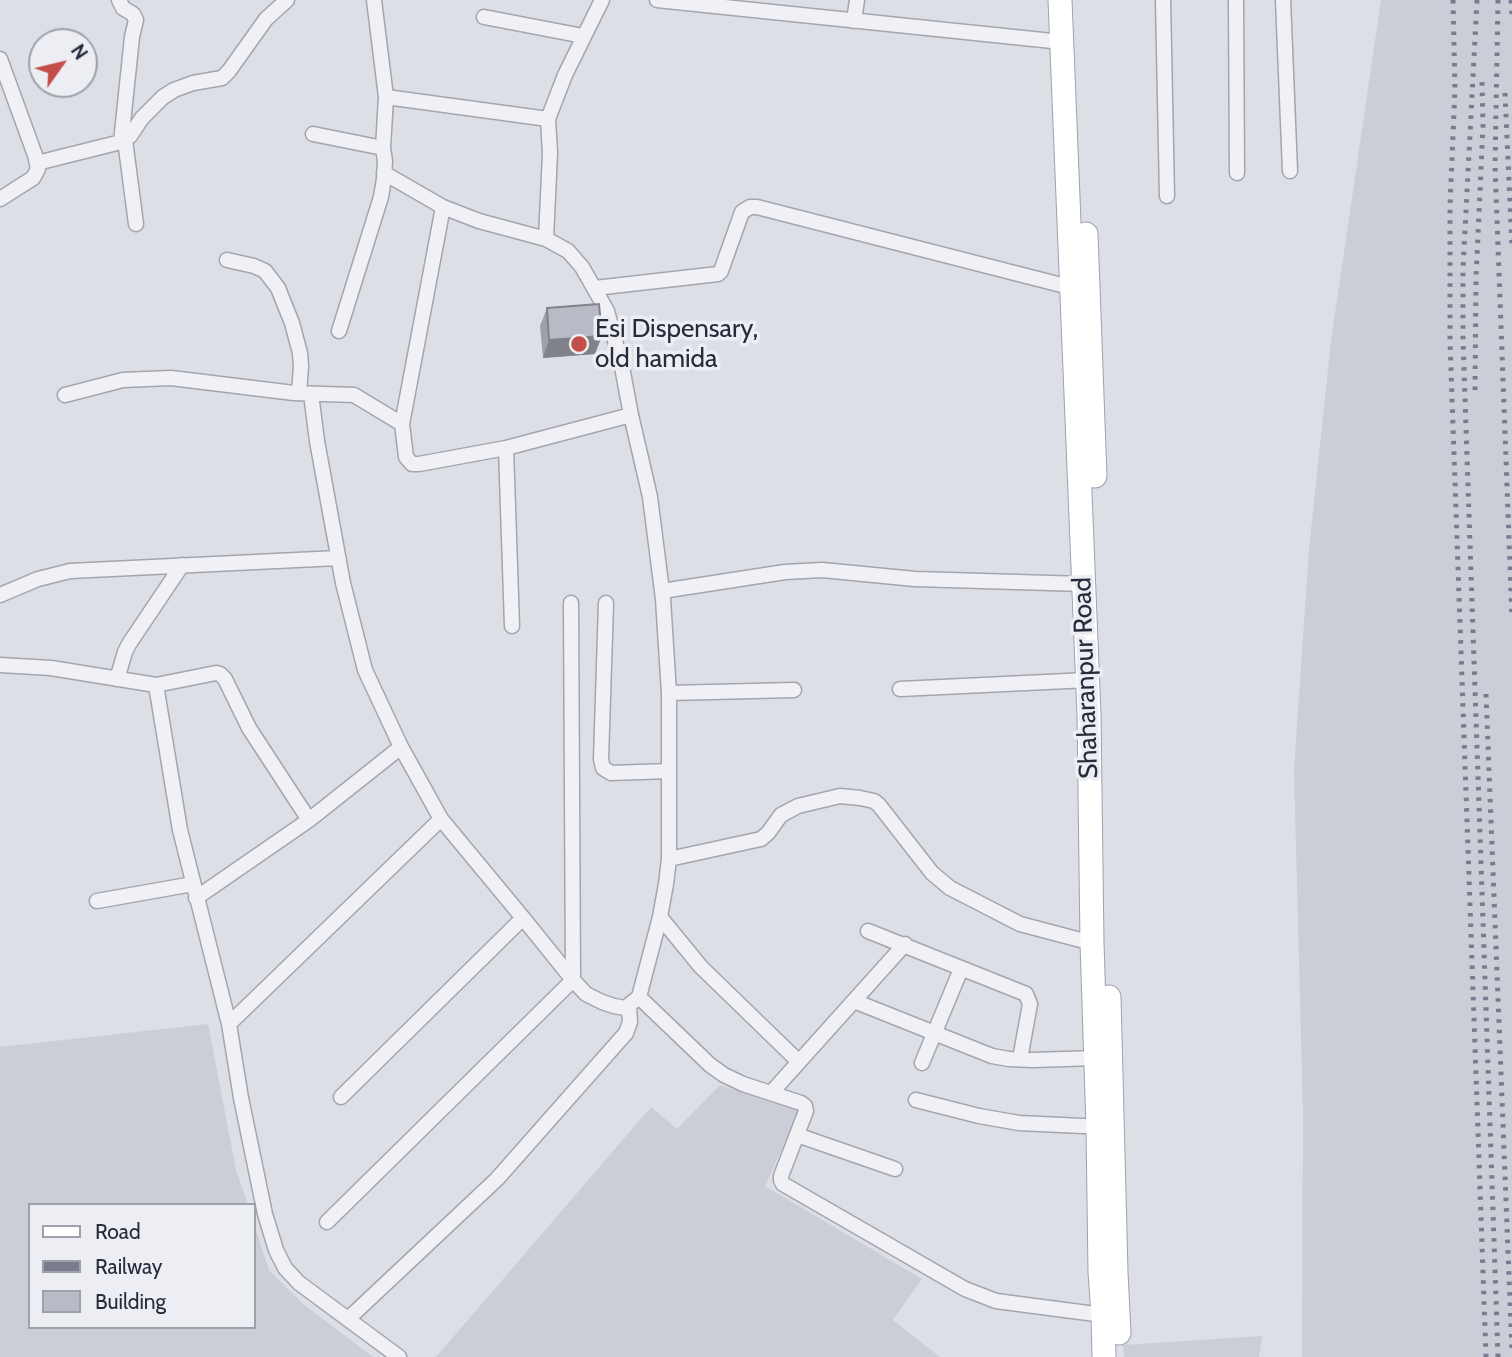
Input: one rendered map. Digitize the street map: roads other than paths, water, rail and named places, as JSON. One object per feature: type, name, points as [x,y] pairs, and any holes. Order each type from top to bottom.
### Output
[{"type":"main road","name":"Shaharanpur Road","points":[[1060,0],[1080,290],[1093,385],[1105,1127],[1100,1272],[1104,1357]]},
{"type":"main road","name":"Shaharanpur Road","points":[[1076,0],[1092,943],[1096,1058],[1105,1127],[1120,1357]]},
{"type":"street","points":[[119,0],[123,8],[133,14],[135,20],[123,141],[136,224]]},
{"type":"street","points":[[37,163],[123,141],[150,108],[174,90],[193,83],[222,78],[266,19],[287,0]]},
{"type":"street","points":[[340,331],[381,197],[384,173],[386,97],[374,0]]},
{"type":"street","points":[[545,239],[550,153],[548,119],[565,75],[602,0]]},
{"type":"street","points":[[657,0],[1062,42]]},
{"type":"street","points":[[854,21],[857,0]]},
{"type":"street","points":[[1163,0],[1167,196]]},
{"type":"street","points":[[1236,0],[1237,173]]},
{"type":"street","points":[[1283,0],[1290,171]]},
{"type":"street","points":[[484,17],[583,36]]},
{"type":"street","points":[[0,59],[38,169],[33,178],[0,199]]},
{"type":"street","points":[[386,97],[548,119]]},
{"type":"street","points":[[313,134],[383,148]]},
{"type":"street","points":[[348,1319],[497,1179],[626,1033],[660,917],[669,859],[669,693],[662,591],[650,497],[607,311],[582,267],[568,251],[545,239],[479,221],[443,207],[384,173]]},
{"type":"street","points":[[443,207],[402,424],[408,460],[412,464],[419,464],[506,448],[631,415]]},
{"type":"street","points":[[595,288],[718,274],[742,212],[750,207],[757,207],[1080,290]]},
{"type":"street","points":[[227,260],[265,271],[278,288],[292,323],[300,352],[305,394],[317,441],[343,583],[365,670],[401,747],[441,819],[573,980],[586,994],[602,1002],[625,1008],[634,1001]]},
{"type":"street","points":[[65,395],[123,380],[171,378],[305,394],[354,395],[402,424]]},
{"type":"street","points":[[506,448],[512,626]]},
{"type":"street","points":[[0,595],[38,579],[70,571],[338,558]]},
{"type":"street","points":[[117,679],[129,644],[182,565]]},
{"type":"street","points":[[662,591],[785,572],[822,570],[915,579],[1084,584]]},
{"type":"street","points":[[327,1222],[573,980],[572,603]]},
{"type":"street","points":[[606,603],[601,759],[603,768],[611,773],[670,771]]},
{"type":"street","points":[[0,665],[51,668],[156,685],[216,673],[223,676],[249,728],[309,820]]},
{"type":"street","points":[[900,689],[1088,680]]},
{"type":"street","points":[[156,685],[180,830],[229,1024],[260,1188],[276,1250],[285,1268],[299,1283],[399,1357]]},
{"type":"street","points":[[669,693],[794,690]]},
{"type":"street","points":[[97,901],[194,891],[309,820],[401,747]]},
{"type":"street","points":[[669,859],[761,839],[781,815],[799,806],[840,796],[860,798],[879,805],[932,873],[950,888],[1020,924],[1092,943]]},
{"type":"street","points":[[229,1024],[441,819]]},
{"type":"street","points":[[660,917],[701,967],[799,1062]]},
{"type":"street","points":[[341,1097],[523,918]]},
{"type":"street","points":[[868,931],[1027,996],[1030,1004],[1020,1059]]},
{"type":"street","points":[[771,1093],[905,944]]},
{"type":"street","points":[[922,1063],[961,969]]},
{"type":"street","points":[[634,1001],[724,1074],[743,1084],[801,1103],[805,1107],[806,1111],[781,1176],[783,1184],[981,1296],[1019,1305],[1103,1315]]},
{"type":"street","points":[[854,1001],[992,1056],[1020,1059],[1096,1058]]},
{"type":"street","points":[[916,1100],[1019,1123],[1105,1127]]},
{"type":"street","points":[[797,1135],[895,1169]]},
{"type":"railway","points":[[1453,0],[1455,89],[1450,204],[1450,341],[1486,1357]]},
{"type":"railway","points":[[1477,0],[1463,269],[1463,340],[1498,1357]]},
{"type":"railway","points":[[1498,0],[1495,166],[1512,619]]},
{"type":"railway","points":[[1511,0],[1512,15]]},
{"type":"railway","points":[[1475,390],[1482,82]]},
{"type":"railway","points":[[1505,93],[1512,247]]},
{"type":"railway","points":[[1486,694],[1512,1352]]},
{"type":"place","name":"Esi Dispensary, old hamida","points":[[579,344]]}]
